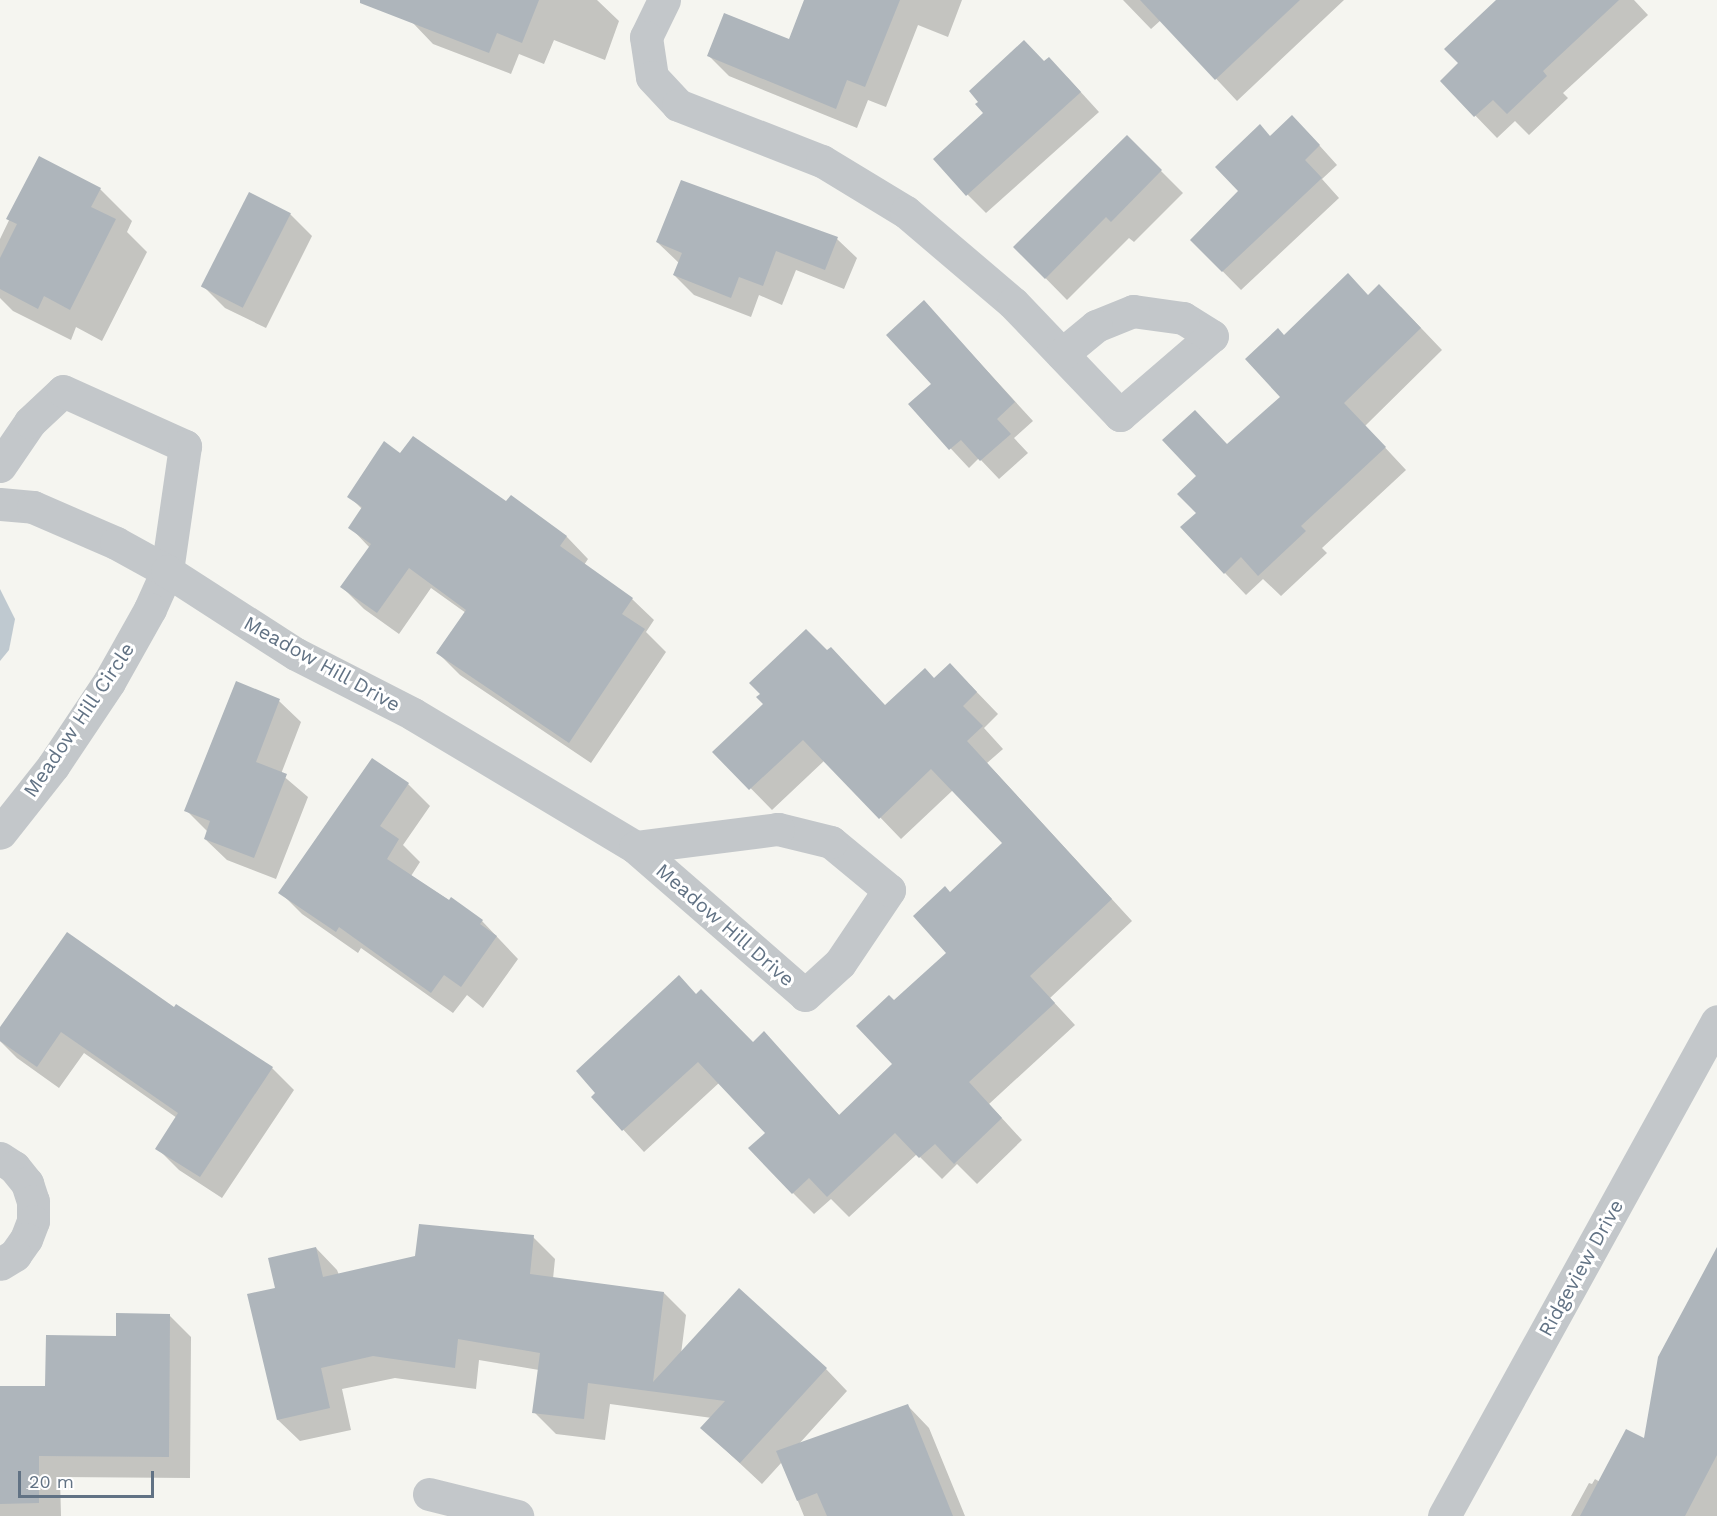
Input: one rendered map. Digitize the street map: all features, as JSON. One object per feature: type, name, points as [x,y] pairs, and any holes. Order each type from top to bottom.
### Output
[{"type":"street","points":[[664,0],[646,37],[652,77],[678,105],[822,161],[906,212],[1013,303],[1062,354]]},
{"type":"street","name":"Meadow Hill Circle","points":[[0,466],[30,422],[63,391],[185,446],[167,571],[150,609],[109,682],[53,766],[0,833]]},
{"type":"street","name":"Meadow Hill Drive","points":[[0,504],[33,507],[116,543],[167,571],[296,654],[413,714],[635,847],[805,995],[840,963],[889,890],[831,842],[778,829],[635,847]]},
{"type":"street","name":"Ridgeview Drive","points":[[1444,1516],[1717,1021]]},
{"type":"street","points":[[0,1158],[14,1167],[27,1183],[33,1202],[33,1221],[27,1239],[15,1255],[0,1264]]},
{"type":"street","points":[[429,1494],[517,1516]]},
{"type":"shaded area","points":[[0,589],[15,619],[9,650],[0,661]]},
{"type":"building","points":[[360,0],[539,0],[522,43],[497,33],[489,53],[360,3]]},
{"type":"building","points":[[804,0],[900,0],[865,87],[847,80],[836,109],[707,56],[724,13],[789,39]]},
{"type":"building","points":[[1140,0],[1300,0],[1215,80]]},
{"type":"building","points":[[1496,0],[1619,0],[1543,71],[1547,76],[1507,114],[1493,100],[1474,117],[1440,81],[1458,63],[1444,49]]},
{"type":"building","points":[[1024,40],[1044,61],[1049,57],[1081,92],[966,196],[933,159],[983,113],[975,104],[978,102],[969,91]]},
{"type":"building","points":[[1292,115],[1320,145],[1305,160],[1322,178],[1222,272],[1190,240],[1238,191],[1215,167],[1260,124],[1270,136]]},
{"type":"building","points":[[1127,135],[1162,170],[1111,222],[1106,217],[1045,279],[1013,247]]},
{"type":"building","points":[[39,156],[101,188],[91,207],[116,219],[70,310],[44,296],[38,309],[0,289],[0,258],[17,224],[6,219]]},
{"type":"building","points":[[681,180],[838,237],[825,270],[776,251],[763,286],[739,277],[731,298],[673,275],[682,253],[656,242]]},
{"type":"building","points":[[249,192],[291,213],[243,308],[201,286]]},
{"type":"building","points":[[1348,273],[1368,295],[1379,284],[1421,328],[1344,403],[1386,447],[1301,526],[1306,531],[1258,576],[1241,557],[1224,574],[1180,527],[1196,513],[1177,494],[1196,476],[1162,440],[1195,410],[1227,444],[1280,397],[1245,359],[1278,328],[1284,335]]},
{"type":"building","points":[[924,300],[1015,402],[997,419],[1011,434],[980,461],[961,440],[949,450],[908,404],[931,384],[886,335]]},
{"type":"building","points":[[413,436],[506,501],[511,495],[567,536],[560,546],[633,598],[622,614],[645,629],[569,743],[436,653],[466,610],[409,568],[377,613],[340,587],[371,544],[348,528],[362,507],[347,497],[384,441],[400,453]]},
{"type":"building","points":[[806,629],[827,650],[831,647],[885,705],[925,668],[934,678],[950,663],[977,692],[963,706],[983,726],[967,741],[1112,899],[1030,976],[1055,1003],[969,1082],[1002,1118],[954,1164],[935,1144],[919,1158],[895,1133],[827,1197],[809,1178],[792,1194],[748,1148],[765,1133],[698,1062],[622,1131],[591,1097],[595,1093],[576,1071],[679,975],[696,994],[701,989],[753,1042],[764,1031],[839,1115],[892,1064],[856,1026],[889,995],[894,1000],[946,953],[913,916],[945,886],[950,892],[1002,843],[931,769],[879,819],[803,740],[749,790],[712,752],[763,704],[756,697],[760,694],[749,683]]},
{"type":"building","points":[[236,681],[280,699],[256,762],[287,774],[254,858],[204,839],[210,821],[184,811]]},
{"type":"building","points":[[372,758],[409,783],[380,826],[399,839],[387,859],[449,900],[451,897],[483,920],[480,924],[497,936],[461,987],[444,975],[431,993],[339,927],[336,932],[278,893]]},
{"type":"building","points":[[67,932],[174,1007],[176,1004],[273,1067],[200,1177],[155,1149],[178,1113],[61,1032],[37,1067],[0,1041],[0,1027]]},
{"type":"building","points":[[419,1224],[534,1235],[530,1274],[664,1292],[653,1382],[739,1288],[827,1368],[740,1463],[700,1428],[725,1401],[588,1383],[584,1419],[532,1413],[540,1353],[458,1339],[455,1368],[373,1356],[321,1368],[330,1408],[277,1420],[247,1294],[275,1288],[268,1258],[316,1247],[323,1277],[415,1256]]},
{"type":"building","points":[[1717,1247],[1717,1455],[1685,1516],[1580,1516],[1626,1429],[1644,1438],[1658,1357]]},
{"type":"building","points":[[116,1313],[170,1314],[169,1457],[39,1456],[39,1503],[0,1504],[0,1386],[45,1386],[46,1335],[116,1336]]},
{"type":"building","points":[[908,1404],[953,1516],[827,1516],[817,1493],[797,1501],[776,1451]]}]
